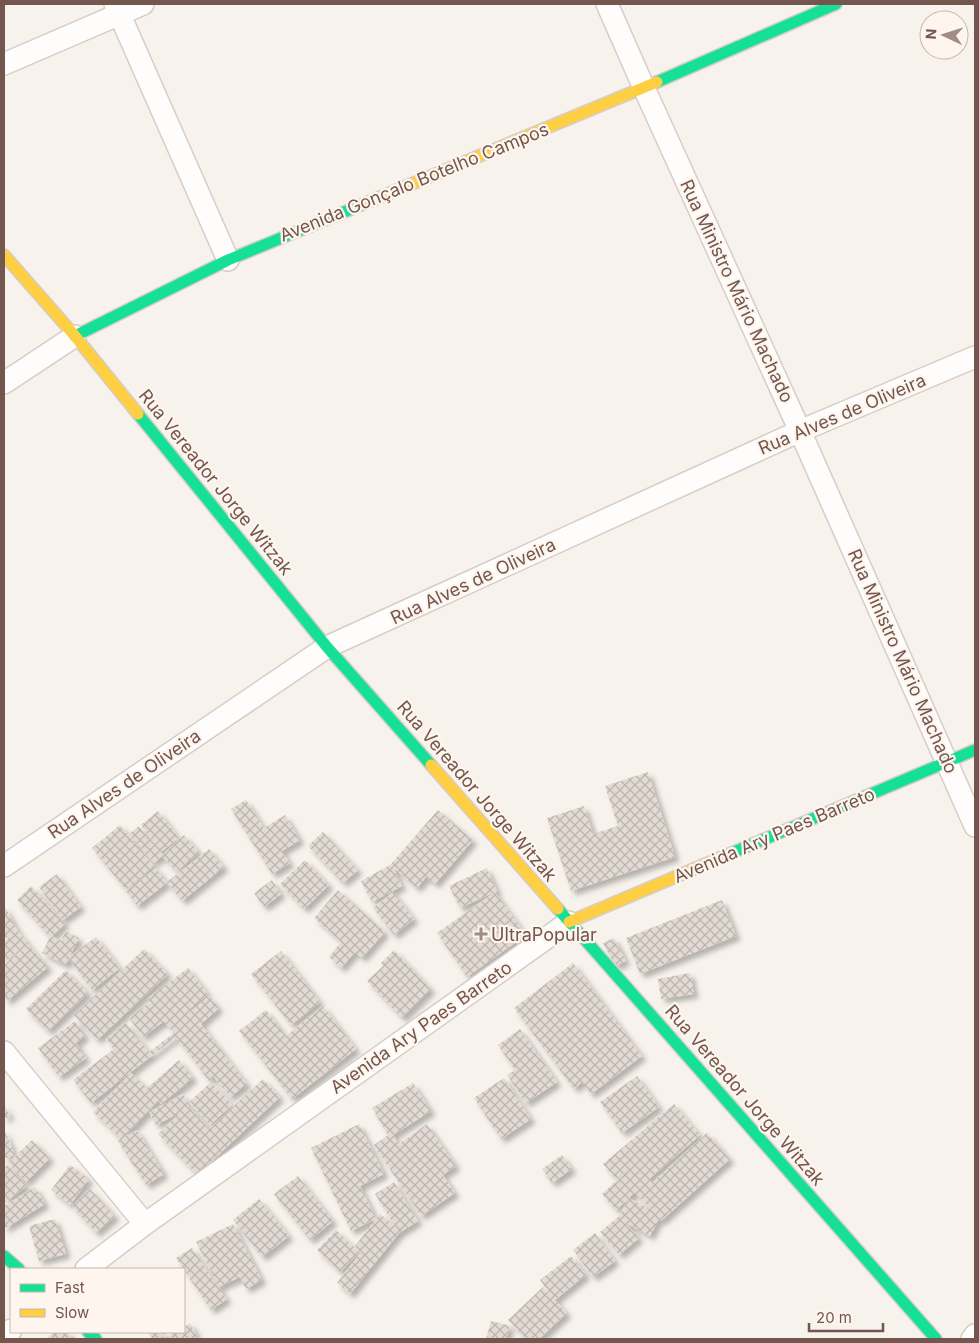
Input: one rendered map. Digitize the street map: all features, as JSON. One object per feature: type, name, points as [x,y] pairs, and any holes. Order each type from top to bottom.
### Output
[{"type":"street","points":[[4,64],[117,9],[143,4]]},
{"type":"street","name":"Rua Ministro Mário Machado","points":[[607,4],[800,431],[975,826]]},
{"type":"street","name":"Avenida Gonçalo Botelho Campos","points":[[4,383],[75,336],[228,260],[644,88],[836,4]]},
{"type":"street","points":[[117,9],[228,260]]},
{"type":"street","name":"Rua Vereador Jorge Witzak","points":[[4,255],[75,336],[327,647],[936,1339]]},
{"type":"street","name":"Rua Alves de Oliveira","points":[[4,866],[327,647],[800,431],[975,357]]},
{"type":"street","name":"Avenida Ary Paes Barreto","points":[[87,1268],[145,1224],[569,922],[975,750]]},
{"type":"street","points":[[4,1052],[145,1224]]},
{"type":"street","points":[[4,1256],[18,1268]]},
{"type":"street","points":[[972,1339],[975,1335]]},
{"type":"building","points":[[648,772],[675,857],[571,891],[547,818],[584,806],[593,834],[618,826],[605,786]]},
{"type":"building","points":[[246,800],[264,828],[285,815],[300,840],[282,851],[290,863],[272,874],[231,809]]},
{"type":"building","points":[[438,810],[473,840],[435,884],[426,877],[417,888],[393,867],[402,886],[372,902],[361,881],[390,865]]},
{"type":"building","points":[[158,811],[179,838],[161,852],[141,825]]},
{"type":"building","points":[[120,825],[154,866],[126,890],[92,848]]},
{"type":"building","points":[[139,826],[163,854],[184,835],[199,852],[177,872],[162,856],[154,863],[129,834]]},
{"type":"building","points":[[323,832],[358,870],[343,883],[308,846]]},
{"type":"building","points":[[209,849],[224,867],[182,901],[167,882]]},
{"type":"building","points":[[305,860],[329,885],[304,909],[280,884]]},
{"type":"building","points":[[156,868],[167,883],[137,906],[126,891]]},
{"type":"building","points":[[487,868],[497,891],[460,908],[449,886]]},
{"type":"building","points":[[57,874],[81,907],[63,920],[39,887]]},
{"type":"building","points":[[272,880],[281,894],[264,907],[254,893]]},
{"type":"building","points":[[31,886],[65,924],[52,936],[61,941],[66,931],[79,938],[70,956],[96,937],[120,968],[92,990],[69,959],[66,965],[42,953],[50,937],[17,900]]},
{"type":"building","points":[[338,890],[385,932],[362,958],[355,952],[341,968],[329,957],[341,942],[314,918]]},
{"type":"building","points":[[393,892],[414,919],[394,935],[373,908]]},
{"type":"building","name":"UltraPopular","points":[[495,892],[526,935],[467,977],[437,933]]},
{"type":"building","points":[[722,900],[736,936],[640,974],[626,938]]},
{"type":"building","points":[[4,905],[18,931],[28,943],[4,963],[4,942],[13,934],[4,939]]},
{"type":"building","points":[[614,938],[626,961],[615,966],[603,943]]},
{"type":"building","points":[[28,944],[48,967],[7,1001],[4,997],[4,965]]},
{"type":"building","points":[[144,949],[168,974],[97,1040],[74,1015]]},
{"type":"building","points":[[394,950],[431,989],[402,1018],[367,981],[383,966],[381,963]]},
{"type":"building","points":[[281,951],[320,1002],[291,1025],[251,974]]},
{"type":"building","points":[[573,963],[642,1056],[591,1094],[582,1082],[574,1089],[514,1008]]},
{"type":"building","points":[[188,968],[208,994],[190,1009],[191,1011],[209,996],[219,1008],[201,1024],[247,1084],[230,1097],[214,1077],[209,1081],[176,1037],[91,1103],[73,1080],[114,1049],[106,1039],[126,1023],[149,1052],[174,1033],[164,1021],[143,1037],[129,1018],[150,1002],[147,999]]},
{"type":"building","points":[[66,970],[88,993],[48,1031],[26,1009]]},
{"type":"building","points":[[690,973],[694,994],[661,999],[658,979]]},
{"type":"building","points":[[323,1006],[356,1049],[292,1099],[239,1031],[266,1010],[286,1036]]},
{"type":"building","points":[[75,1021],[85,1036],[76,1043],[86,1058],[59,1077],[38,1048]]},
{"type":"building","points":[[520,1029],[557,1082],[526,1103],[507,1075],[515,1070],[498,1045]]},
{"type":"building","points":[[179,1060],[193,1078],[161,1104],[158,1101],[124,1137],[137,1130],[164,1174],[146,1185],[118,1141],[121,1139],[93,1112],[131,1073],[147,1088]]},
{"type":"building","points":[[637,1076],[659,1107],[622,1133],[600,1102]]},
{"type":"building","points":[[504,1078],[531,1119],[501,1139],[474,1098]]},
{"type":"building","points":[[263,1079],[280,1097],[197,1175],[158,1134],[180,1113],[156,1125],[149,1112],[183,1094],[189,1107],[209,1129]]},
{"type":"building","points":[[211,1082],[232,1105],[210,1125],[189,1102]]},
{"type":"building","points":[[413,1083],[431,1111],[393,1135],[399,1144],[427,1124],[456,1166],[443,1175],[455,1193],[421,1216],[374,1145],[388,1135],[372,1108]]},
{"type":"building","points":[[4,1104],[10,1116],[4,1119]]},
{"type":"building","points":[[674,1104],[700,1135],[649,1179],[652,1183],[707,1133],[730,1159],[661,1221],[659,1219],[650,1236],[626,1223],[639,1238],[619,1255],[600,1232],[619,1216],[628,1199],[616,1210],[602,1194],[632,1166],[616,1179],[603,1164]],"holes":[[[635,1192],[651,1210],[629,1198]]]},
{"type":"building","points":[[359,1124],[384,1174],[360,1186],[376,1219],[351,1231],[311,1148]]},
{"type":"building","points":[[4,1129],[15,1155],[4,1159]]},
{"type":"building","points":[[32,1140],[50,1158],[26,1182],[8,1163]]},
{"type":"building","points":[[562,1155],[572,1169],[552,1183],[542,1169]]},
{"type":"building","points":[[8,1164],[26,1186],[4,1204],[4,1168]]},
{"type":"building","points":[[70,1165],[89,1179],[70,1205],[51,1190]]},
{"type":"building","points":[[298,1176],[333,1221],[310,1240],[274,1194]]},
{"type":"building","points":[[394,1182],[418,1221],[399,1233],[350,1294],[337,1283],[361,1252],[355,1246],[380,1214],[396,1227],[375,1194]]},
{"type":"building","points":[[35,1187],[45,1204],[4,1229],[4,1206]]},
{"type":"building","points":[[90,1189],[115,1216],[96,1233],[72,1206]]},
{"type":"building","points":[[259,1199],[289,1236],[262,1257],[233,1220]]},
{"type":"building","points":[[55,1219],[66,1254],[39,1261],[29,1226]]},
{"type":"building","points":[[233,1224],[262,1280],[246,1289],[240,1277],[219,1287],[196,1242]]},
{"type":"building","points":[[336,1230],[359,1252],[340,1272],[317,1250]]},
{"type":"building","points":[[595,1233],[615,1261],[593,1277],[573,1250]]},
{"type":"building","points":[[192,1248],[227,1299],[211,1310],[185,1271],[185,1268],[183,1268],[176,1258]]},
{"type":"building","points":[[571,1256],[586,1275],[555,1300],[567,1313],[539,1339],[526,1339],[508,1320],[543,1287],[552,1297],[540,1280]]},
{"type":"building","points":[[491,1321],[510,1326],[506,1339],[486,1339]]},
{"type":"building","points":[[190,1323],[199,1339],[163,1339],[173,1333],[185,1333],[185,1326]]},
{"type":"building","points":[[53,1333],[68,1333],[75,1339],[46,1339]]},
{"type":"building","points":[[149,1333],[166,1333],[157,1339],[152,1339]]},
{"type":"traffic: fast","points":[[657,82],[836,4]]},
{"type":"traffic: fast","points":[[75,336],[228,260],[366,203]]},
{"type":"traffic: fast","points":[[138,414],[327,647],[431,765]]},
{"type":"traffic: fast","points":[[727,855],[975,750]]},
{"type":"traffic: fast","points":[[558,909],[936,1339]]},
{"type":"traffic: fast","points":[[4,1256],[18,1268]]},
{"type":"traffic: fast","points":[[89,1333],[96,1339]]},
{"type":"traffic: slow","points":[[366,203],[657,82]]},
{"type":"traffic: slow","points":[[4,255],[75,336],[138,414]]},
{"type":"traffic: slow","points":[[431,765],[558,909]]},
{"type":"traffic: slow","points":[[569,922],[727,855]]},
{"type":"place","name":"UltraPopular","points":[[481,934]]}]
